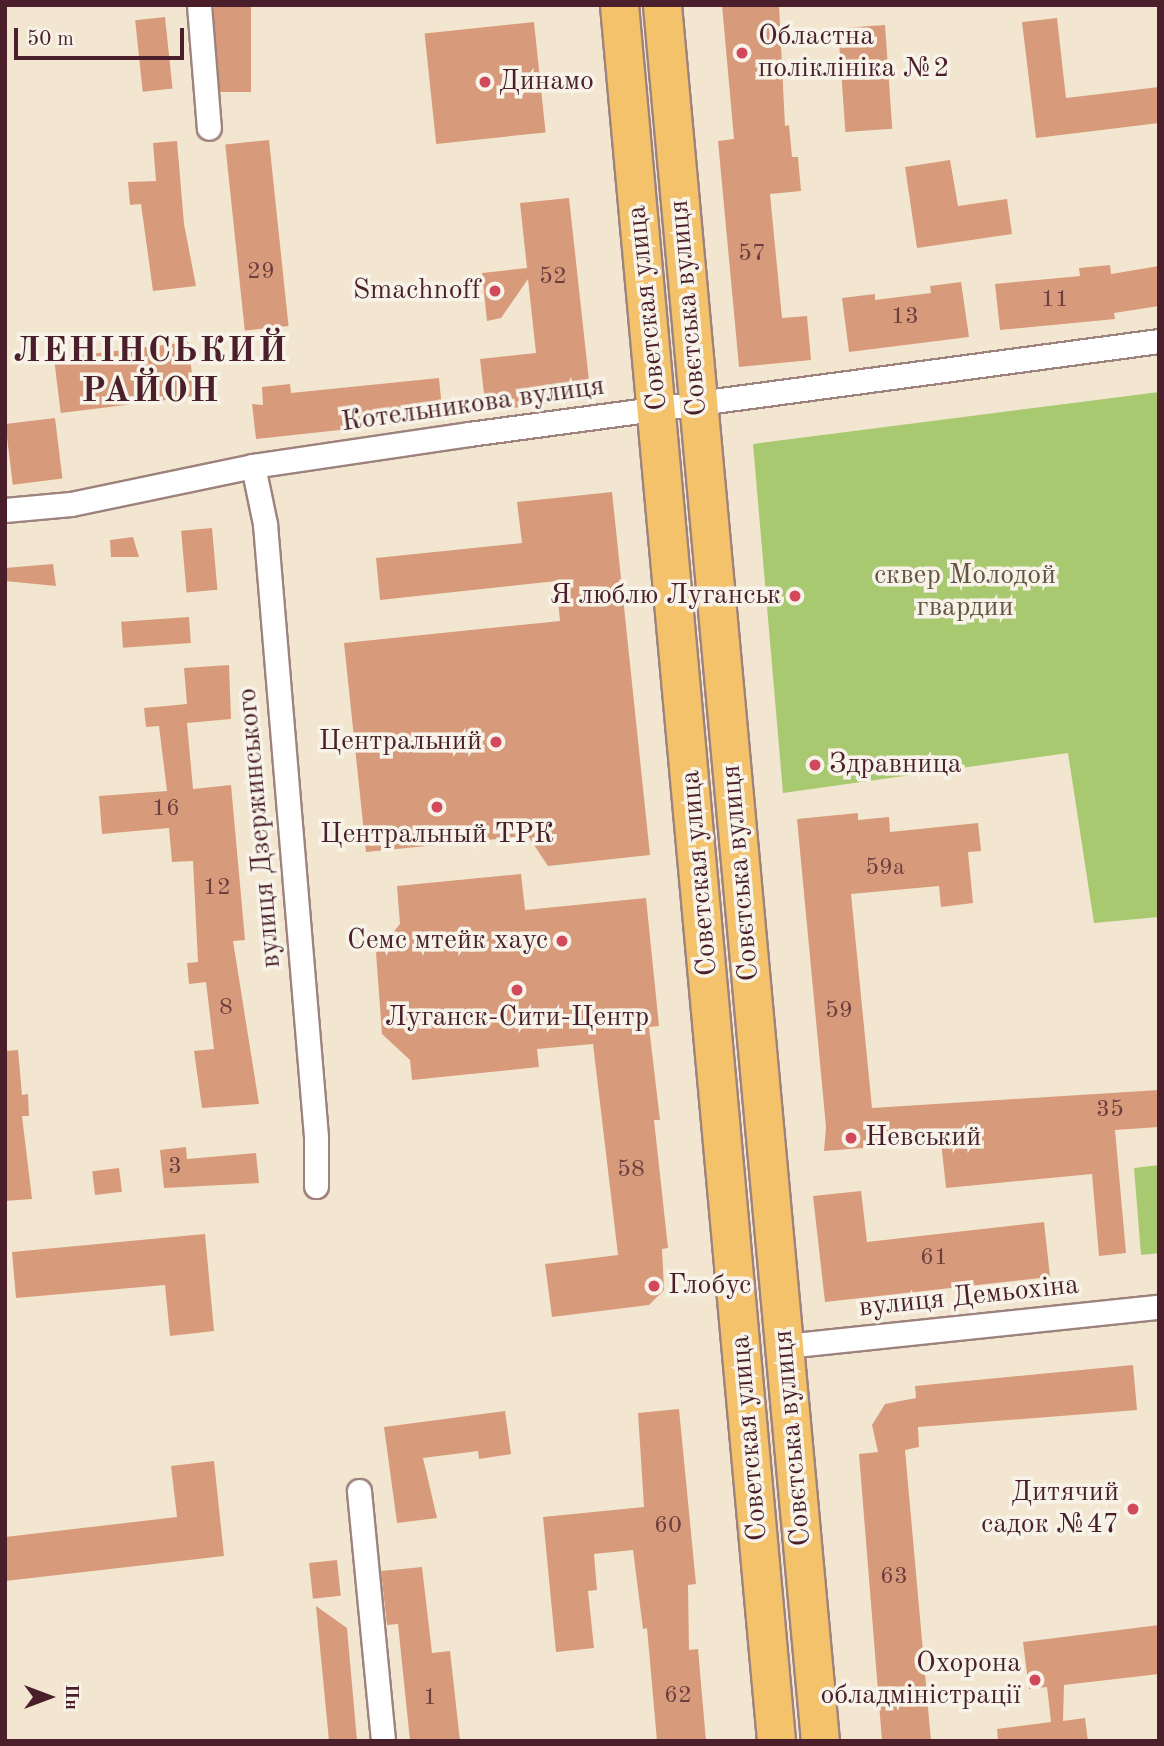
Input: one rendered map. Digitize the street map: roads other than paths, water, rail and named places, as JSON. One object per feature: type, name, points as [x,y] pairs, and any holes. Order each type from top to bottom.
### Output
[{"type":"main road","name":"Советская улица","points":[[620,5],[776,1741]]},
{"type":"main road","name":"Совєтська вулиця","points":[[662,5],[820,1741]]},
{"type":"street","points":[[199,5],[209,128]]},
{"type":"street","name":"Котельникова вулиця","points":[[5,510],[71,504],[253,466],[658,408],[1159,341]]},
{"type":"street","name":"вулиця Дзержинського","points":[[253,466],[265,524],[316,1137],[316,1186]]},
{"type":"street","name":"вулиця Демьохіна","points":[[785,1346],[1159,1307]]},
{"type":"street","points":[[359,1491],[383,1741]]},
{"type":"place","name":"Областна поліклініка №2","points":[[742,53]]},
{"type":"place","name":"Динамо","points":[[485,82]]},
{"type":"place","name":"Smachnoff","points":[[495,291]]},
{"type":"place","name":"Я люблю Луганськ","points":[[795,596]]},
{"type":"place","name":"Центральний","points":[[496,742]]},
{"type":"place","name":"Здравница","points":[[815,765]]},
{"type":"place","name":"Центральный ТРК","points":[[437,807]]},
{"type":"place","name":"Семс мтейк хаус","points":[[562,941]]},
{"type":"place","name":"Луганск-Сити-Центр","points":[[517,990]]},
{"type":"place","name":"Невський","points":[[851,1138]]},
{"type":"place","name":"Глобус","points":[[654,1286]]},
{"type":"place","name":"Дитячий садок №47","points":[[1133,1509]]},
{"type":"place","name":"Охорона обладміністрації","points":[[1035,1680]]},
{"type":"district","name":"ЛЕНІНСЬКИЙ РАЙОН","points":[[151,372]]},
{"type":"park label","name":"сквер Молодой гвардии","points":[[965,592]]}]
